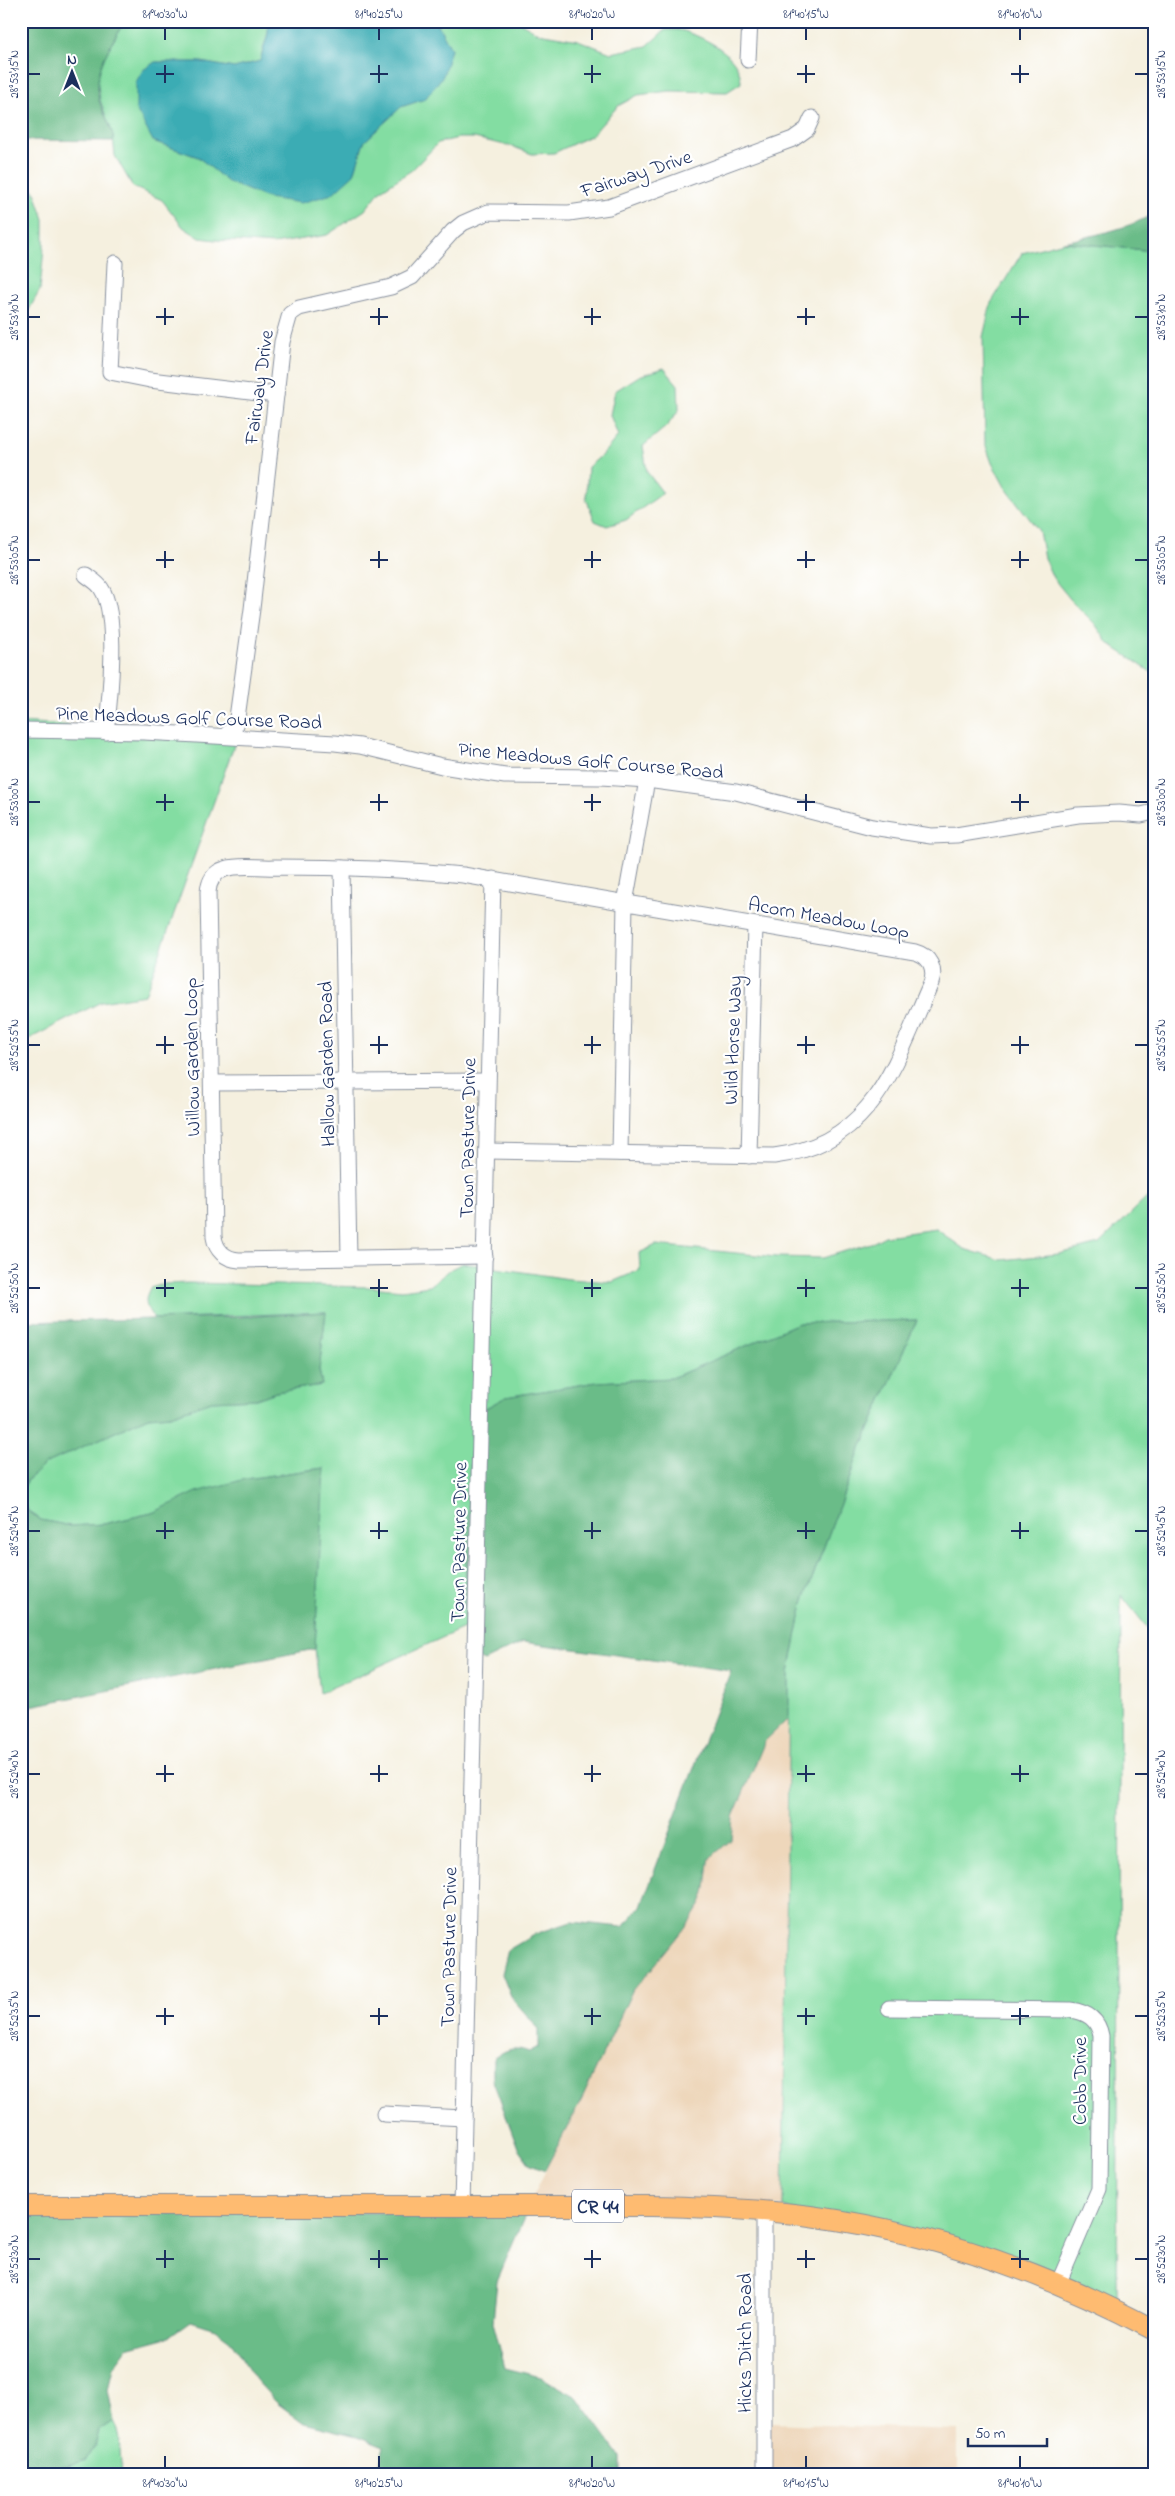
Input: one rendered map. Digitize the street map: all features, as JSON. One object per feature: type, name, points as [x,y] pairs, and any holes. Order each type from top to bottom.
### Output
[{"type":"main road","name":"CR 44","points":[[21,2206],[660,2206],[764,2211],[861,2224],[928,2239],[987,2256],[1058,2284],[1154,2330]]},
{"type":"street","points":[[748,60],[750,21]]},
{"type":"street","name":"Fairway Drive","points":[[225,736],[236,726],[252,609],[282,342],[290,314],[299,308],[391,286],[412,277],[453,232],[476,217],[488,212],[586,213],[608,208],[793,139],[807,129],[812,118]]},
{"type":"street","points":[[115,263],[110,372],[150,380],[276,395]]},
{"type":"street","points":[[86,575],[101,587],[106,599],[110,622],[110,701],[106,732]]},
{"type":"street","name":"Pine Meadows Golf Course Road","points":[[21,730],[106,732],[215,738],[225,736],[352,745],[442,766],[505,776],[601,777],[647,780],[736,792],[872,827],[931,836],[956,835],[1078,815],[1119,812],[1141,815],[1154,812]]},
{"type":"street","points":[[620,1152],[626,903],[647,780]]},
{"type":"street","name":"Willow Garden Loop","points":[[484,1256],[239,1260],[228,1258],[219,1251],[214,1237],[208,892],[213,878],[221,870],[232,868],[403,870],[493,879]]},
{"type":"street","name":"Hallow Garden Road","points":[[342,868],[349,1258]]},
{"type":"street","name":"Acorn Meadow Loop","points":[[487,1151],[620,1152],[749,1156],[786,1155],[810,1148],[837,1135],[861,1117],[883,1088],[933,976],[930,962],[918,953],[493,879]]},
{"type":"street","name":"Town Pasture Drive","points":[[462,2206],[493,879]]},
{"type":"street","name":"Wild Horse Way","points":[[749,1156],[755,925]]},
{"type":"street","points":[[212,1083],[346,1080],[487,1081]]},
{"type":"street","name":"Cobb Drive","points":[[889,2008],[1070,2010],[1088,2015],[1097,2023],[1101,2036],[1099,2189],[1058,2284]]},
{"type":"street","points":[[384,2114],[464,2118]]},
{"type":"street","name":"Hicks Ditch Road","points":[[764,2211],[764,2475]]},
{"type":"shaded area","points":[[789,1718],[783,2207],[531,2201],[633,1989],[642,1981],[689,1920],[703,1898],[710,1858],[731,1840],[733,1817],[765,1741]]},
{"type":"shaded area","points":[[770,2423],[958,2430],[958,2475],[770,2475]]},
{"type":"green space","points":[[21,21],[141,21],[121,27],[100,71],[98,80],[99,100],[114,141],[21,140]]},
{"type":"green space","points":[[141,21],[268,21],[268,33],[260,61],[234,68],[201,62],[155,62],[153,141],[198,157],[229,182],[267,198],[354,174],[364,142],[401,107],[425,99],[451,49],[436,21],[518,21],[538,33],[578,40],[611,53],[647,46],[665,30],[682,30],[703,39],[729,56],[739,73],[741,83],[727,92],[669,91],[638,95],[618,106],[592,135],[554,153],[532,154],[514,147],[474,138],[458,138],[438,143],[412,170],[381,190],[365,210],[327,235],[274,244],[216,240],[200,238],[183,227],[162,200],[133,187],[115,156],[113,136],[100,100],[97,78],[104,58],[121,27]]},
{"type":"green space","points":[[21,170],[35,192],[44,219],[44,248],[40,290],[21,324]]},
{"type":"green space","points":[[1154,212],[1154,251],[1064,242],[1124,227]]},
{"type":"green space","points":[[1064,242],[1154,251],[1154,674],[1109,644],[1095,624],[1071,600],[1053,578],[1044,558],[1039,531],[1005,487],[992,463],[985,443],[983,337],[991,303],[1022,253]]},
{"type":"green space","points":[[664,368],[678,385],[679,410],[667,426],[643,446],[647,472],[663,493],[626,520],[607,526],[595,521],[586,498],[588,467],[602,455],[618,436],[610,415],[615,391],[639,376]]},
{"type":"green space","points":[[21,722],[237,737],[145,995],[101,1002],[21,1043]]},
{"type":"green space","points":[[1154,1191],[1154,1636],[1121,1595],[1117,2300],[783,2207],[789,1672],[803,1603],[860,1450],[917,1320],[799,1323],[672,1378],[597,1382],[506,1397],[473,1415],[464,1603],[466,1627],[320,1693],[315,1649],[323,1468],[246,1479],[152,1513],[104,1524],[70,1526],[41,1520],[28,1511],[21,1498],[21,1490],[28,1480],[45,1464],[148,1417],[170,1415],[212,1401],[256,1399],[276,1392],[322,1385],[319,1370],[326,1312],[154,1319],[147,1308],[147,1297],[150,1288],[164,1284],[370,1287],[402,1290],[430,1286],[451,1269],[463,1263],[569,1279],[612,1282],[640,1270],[639,1253],[656,1245],[776,1257],[823,1258],[874,1242],[885,1236],[936,1229],[964,1249],[1001,1260],[1059,1254],[1099,1244]]},
{"type":"green space","points":[[326,1312],[319,1370],[322,1385],[276,1392],[256,1399],[212,1401],[170,1415],[148,1417],[45,1464],[28,1480],[21,1490],[21,1322],[240,1317]]},
{"type":"green space","points":[[917,1320],[860,1450],[803,1603],[789,1672],[789,1718],[765,1741],[733,1817],[731,1840],[710,1858],[704,1896],[699,1906],[676,1940],[633,1989],[583,2097],[545,2170],[529,2163],[518,2148],[493,2081],[493,2059],[510,2050],[519,2049],[529,2052],[538,2047],[538,2028],[511,1997],[502,1974],[508,1950],[535,1934],[571,1922],[623,1927],[641,1906],[731,1671],[523,1642],[484,1661],[473,1656],[466,1630],[464,1603],[473,1415],[506,1397],[597,1382],[672,1378],[799,1323]]},
{"type":"green space","points":[[324,1468],[315,1649],[21,1708],[21,1498],[28,1511],[41,1520],[70,1526],[104,1524],[152,1513],[197,1492],[246,1479]]},
{"type":"green space","points":[[21,2212],[526,2213],[497,2281],[493,2322],[505,2368],[541,2377],[577,2397],[620,2456],[620,2475],[367,2475],[380,2462],[384,2446],[358,2436],[304,2423],[277,2403],[256,2380],[230,2340],[215,2329],[190,2321],[168,2337],[127,2348],[113,2367],[108,2390],[114,2421],[99,2431],[95,2445],[87,2460],[55,2468],[57,2475],[21,2475]]},
{"type":"green space","points":[[114,2421],[119,2441],[122,2473],[129,2475],[57,2475],[55,2468],[87,2460],[95,2446],[99,2431]]},
{"type":"water","points":[[268,21],[436,21],[451,49],[443,76],[425,99],[401,107],[364,142],[354,174],[332,194],[301,203],[267,198],[228,182],[198,157],[153,141],[136,109],[136,82],[143,70],[155,62],[201,62],[234,68],[260,61],[268,33]]}]
